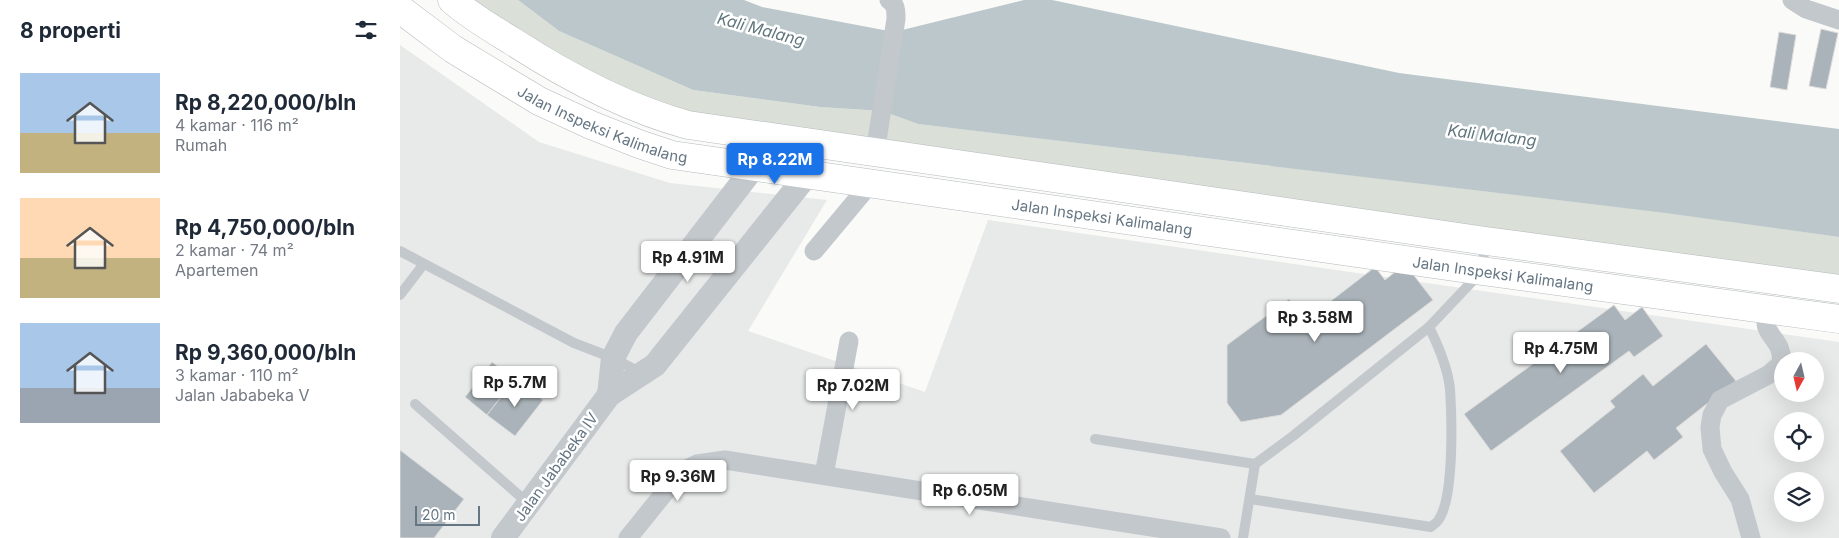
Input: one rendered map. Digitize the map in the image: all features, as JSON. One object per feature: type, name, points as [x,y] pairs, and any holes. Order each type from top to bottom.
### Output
[{"type":"main road","name":"Jalan Inspeksi Kalimalang","points":[[452,0],[466,12],[554,68],[579,81],[666,119],[706,128],[1486,241],[1839,289]]},
{"type":"main road","name":"Jalan Inspeksi Kalimalang","points":[[400,9],[453,49],[539,100],[591,125],[639,144],[672,154],[703,160],[1482,271],[1839,319]]},
{"type":"main road","points":[[703,160],[714,148],[715,141],[706,128]]},
{"type":"street","points":[[1792,0],[1806,9],[1839,20]]},
{"type":"street","points":[[875,153],[895,25],[896,12],[894,1]]},
{"type":"street","name":"Jalan Jababeka IV","points":[[609,395],[614,358],[626,333],[754,167],[759,136]]},
{"type":"street","points":[[808,175],[812,144]]},
{"type":"street","name":"Jalan Jababeka IV","points":[[504,538],[609,395],[655,365],[808,175]]},
{"type":"street","points":[[814,251],[870,184]]},
{"type":"street","points":[[1751,538],[1740,499],[1723,472],[1712,449],[1710,427],[1712,415],[1720,400],[1768,375],[1781,364],[1780,347],[1765,326],[1765,319],[1769,309]]},
{"type":"street","points":[[824,475],[848,341]]},
{"type":"street","points":[[628,538],[682,471],[697,464],[725,460],[1221,538]]},
{"type":"lane","points":[[1095,439],[1255,464],[1429,328],[1482,271],[1486,241]]},
{"type":"lane","points":[[400,251],[423,265],[574,343],[614,358],[642,374]]},
{"type":"lane","points":[[400,295],[423,265]]},
{"type":"lane","points":[[1250,499],[1430,527],[1439,520],[1444,507],[1451,464],[1450,389],[1440,352],[1429,328]]},
{"type":"lane","points":[[415,404],[529,504]]},
{"type":"lane","points":[[1243,538],[1255,464]]},
{"type":"shaded area","points":[[452,0],[518,0],[559,31],[693,90],[820,107],[882,111],[918,124],[1678,214],[1839,237],[1839,288],[688,125]]},
{"type":"shaded area","points":[[400,45],[539,142],[670,183],[827,200],[748,331],[925,392],[988,220],[1839,342],[1839,538],[400,538]]},
{"type":"water","points":[[518,0],[744,0],[762,7],[894,32],[1024,0],[1052,0],[1399,73],[1839,129],[1839,237],[1666,213],[918,124],[882,111],[820,107],[693,90],[559,31]]},
{"type":"building","points":[[1821,29],[1838,33],[1826,89],[1809,86]]},
{"type":"building","points":[[1779,32],[1796,35],[1787,90],[1770,87]]},
{"type":"building","points":[[1405,264],[1433,300],[1281,415],[1241,422],[1227,403],[1227,345],[1289,299],[1305,321],[1375,267],[1385,280]]},
{"type":"building","points":[[1614,305],[1625,320],[1642,307],[1663,336],[1634,357],[1629,351],[1491,451],[1464,414]]},
{"type":"building","points":[[1706,344],[1736,381],[1676,428],[1683,437],[1654,460],[1647,451],[1594,493],[1560,451],[1615,407],[1610,401],[1643,374],[1653,386]]},
{"type":"building","points":[[492,362],[515,379],[487,415],[465,397]]},
{"type":"building","points":[[515,379],[543,400],[515,436],[487,415]]},
{"type":"building","points":[[400,450],[464,499],[434,538],[400,538]]},
{"type":"waterway","name":"Kali Malang","points":[[1145,90],[1670,158]]}]
